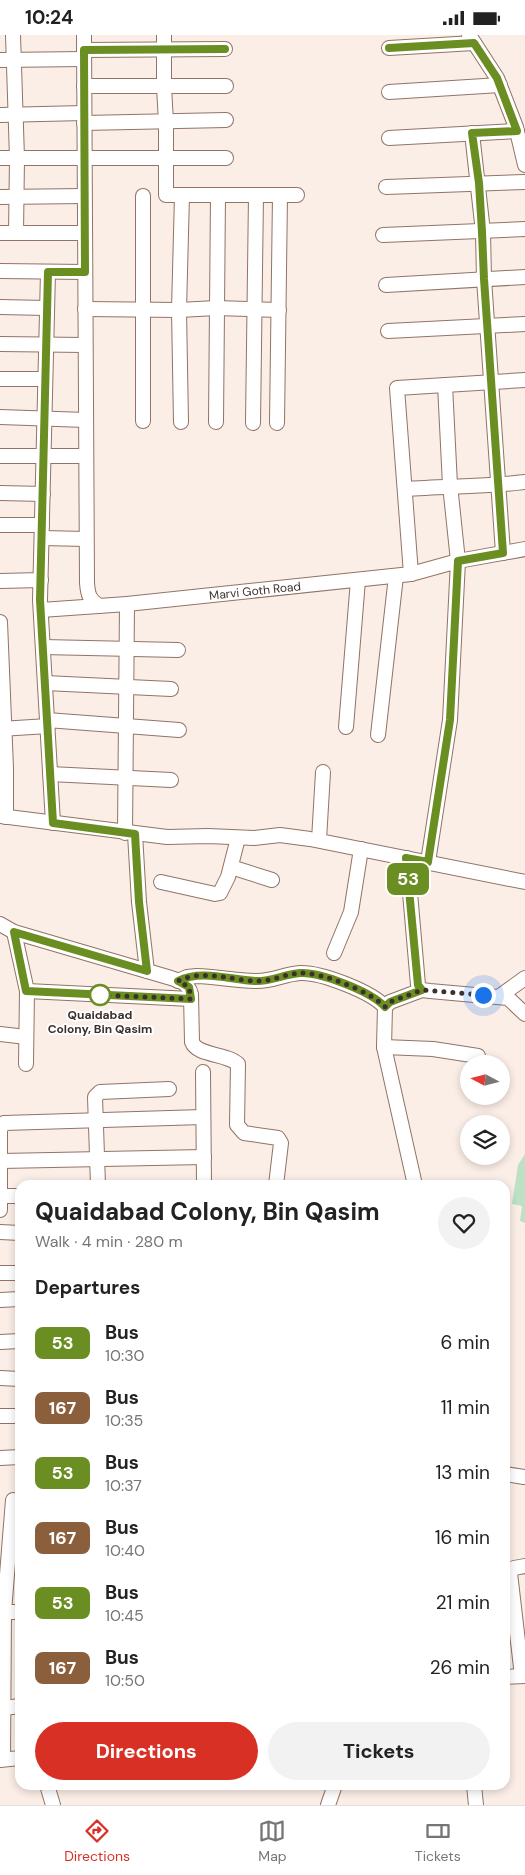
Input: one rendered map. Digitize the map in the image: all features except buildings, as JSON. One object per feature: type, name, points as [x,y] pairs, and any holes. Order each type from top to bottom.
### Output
[{"type":"street","points":[[13,35],[7,60],[16,115],[18,197],[16,233]]},
{"type":"street","points":[[84,35],[86,539],[88,596],[91,601],[99,606]]},
{"type":"street","points":[[164,35],[166,195],[297,195]]},
{"type":"street","points":[[389,48],[472,39],[500,85],[517,131],[525,165]]},
{"type":"street","points":[[7,60],[84,54],[225,49]]},
{"type":"street","points":[[390,91],[500,85]]},
{"type":"street","points":[[84,86],[226,86]]},
{"type":"street","points":[[0,115],[166,122],[226,120]]},
{"type":"street","points":[[389,138],[517,131]]},
{"type":"street","points":[[472,133],[479,183],[503,553]]},
{"type":"street","points":[[0,158],[226,158]]},
{"type":"street","points":[[386,187],[525,182]]},
{"type":"street","points":[[181,422],[179,310],[182,195]]},
{"type":"street","points":[[216,422],[218,195]]},
{"type":"street","points":[[253,423],[256,195]]},
{"type":"street","points":[[277,423],[280,195]]},
{"type":"street","points":[[0,197],[84,196]]},
{"type":"street","points":[[143,196],[143,421]]},
{"type":"street","points":[[383,235],[525,229]]},
{"type":"street","points":[[0,233],[84,233]]},
{"type":"street","points":[[0,271],[85,272]]},
{"type":"street","points":[[48,272],[41,610],[53,823]]},
{"type":"street","points":[[386,285],[525,277]]},
{"type":"street","points":[[0,307],[47,308]]},
{"type":"street","points":[[85,309],[179,310],[216,308],[279,310]]},
{"type":"street","points":[[388,331],[525,325]]},
{"type":"street","points":[[0,344],[85,345]]},
{"type":"street","points":[[0,379],[45,379]]},
{"type":"street","points":[[412,575],[397,388],[525,380]]},
{"type":"street","points":[[428,862],[450,720],[458,561],[450,485],[445,385]]},
{"type":"street","points":[[0,417],[86,419]]},
{"type":"street","points":[[0,456],[86,456]]},
{"type":"street","points":[[405,489],[525,482]]},
{"type":"street","points":[[0,493],[43,494]]},
{"type":"street","points":[[0,525],[86,539]]},
{"type":"street","name":"Marvi Goth Road","points":[[41,610],[127,604],[412,575],[458,561],[525,549]]},
{"type":"street","points":[[378,735],[396,576]]},
{"type":"street","points":[[0,581],[41,580]]},
{"type":"street","points":[[346,727],[358,580]]},
{"type":"street","points":[[127,604],[127,727],[124,778],[147,971]]},
{"type":"street","points":[[0,624],[3,817],[167,837],[254,838],[280,835],[361,849],[525,882]]},
{"type":"street","points":[[43,647],[178,650]]},
{"type":"street","points":[[45,683],[171,689]]},
{"type":"street","points":[[2,729],[47,723],[179,730]]},
{"type":"street","points":[[319,841],[324,772]]},
{"type":"street","points":[[50,774],[170,780]]},
{"type":"street","points":[[161,882],[218,894],[228,877],[238,838]]},
{"type":"street","points":[[334,953],[351,912],[361,849]]},
{"type":"street","points":[[406,858],[418,985],[422,990]]},
{"type":"street","points":[[231,867],[272,880]]},
{"type":"street","points":[[0,924],[14,932],[147,971],[178,981],[189,987],[192,1042],[197,1049],[219,1055],[238,1064],[237,1125],[244,1133],[278,1138],[281,1143],[277,1180]]},
{"type":"street","points":[[14,932],[26,991],[26,1064]]},
{"type":"street","points":[[178,981],[187,977],[197,976],[261,981],[301,973],[318,975],[379,1000],[385,1007],[384,1047],[414,1180]]},
{"type":"street","points":[[500,996],[525,978]]},
{"type":"street","points":[[385,1007],[390,1002],[422,990],[500,996],[508,998],[525,1013]]},
{"type":"street","points":[[26,991],[191,999]]},
{"type":"street","points":[[0,1034],[26,1037]]},
{"type":"street","points":[[384,1047],[433,1049],[472,1055]]},
{"type":"street","points":[[203,1072],[204,1180]]},
{"type":"street","points":[[98,1180],[95,1097],[100,1092],[169,1089]]},
{"type":"street","points":[[0,1210],[0,1129],[4,1123],[203,1117]]},
{"type":"street","points":[[1,1161],[204,1157]]},
{"type":"street","points":[[1,1196],[15,1196]]},
{"type":"street","points":[[0,1232],[15,1233]]},
{"type":"street","points":[[0,1273],[15,1273]]},
{"type":"street","points":[[0,1300],[15,1299]]},
{"type":"street","points":[[0,1342],[15,1341]]},
{"type":"street","points":[[0,1378],[15,1379]]},
{"type":"street","points":[[0,1416],[15,1416]]},
{"type":"street","points":[[0,1458],[15,1457]]},
{"type":"street","points":[[510,1475],[524,1477]]},
{"type":"street","points":[[11,1501],[14,1556],[2,1612],[4,1708],[2,1759],[15,1758]]},
{"type":"street","points":[[510,1573],[512,1569],[525,1567]]},
{"type":"street","points":[[510,1590],[520,1621],[523,1676],[510,1677]]},
{"type":"street","points":[[2,1612],[15,1612]]},
{"type":"street","points":[[4,1708],[15,1707]]},
{"type":"street","points":[[48,1790],[53,1805]]},
{"type":"street","points":[[328,1805],[333,1790]]},
{"type":"street","points":[[474,1790],[476,1805]]},
{"type":"green space","points":[[525,1154],[525,1223],[520,1221],[522,1206],[512,1204],[518,1165]]},
{"type":"bus line","name":"53","points":[[225,49],[84,50],[85,272],[48,272],[40,600],[53,823],[135,834],[139,902],[147,971],[14,932],[26,991],[191,999],[189,987],[183,982],[178,981],[187,977],[217,977],[261,981],[301,973],[318,975],[368,994],[379,1000],[385,1007],[390,1002],[422,990],[418,985],[406,858],[428,862],[450,720],[458,561],[503,553],[479,183],[472,133],[517,131],[497,78],[474,43],[389,48]]},
{"type":"place","name":"Quaidabad Colony, Bin Qasim","points":[[100,995]]},
{"type":"route","points":[[100,995],[191,999],[189,987],[183,982],[178,981],[187,977],[217,977],[261,981],[301,973],[318,975],[368,994],[379,1000],[385,1007],[390,1002],[422,990],[483,995]]}]
